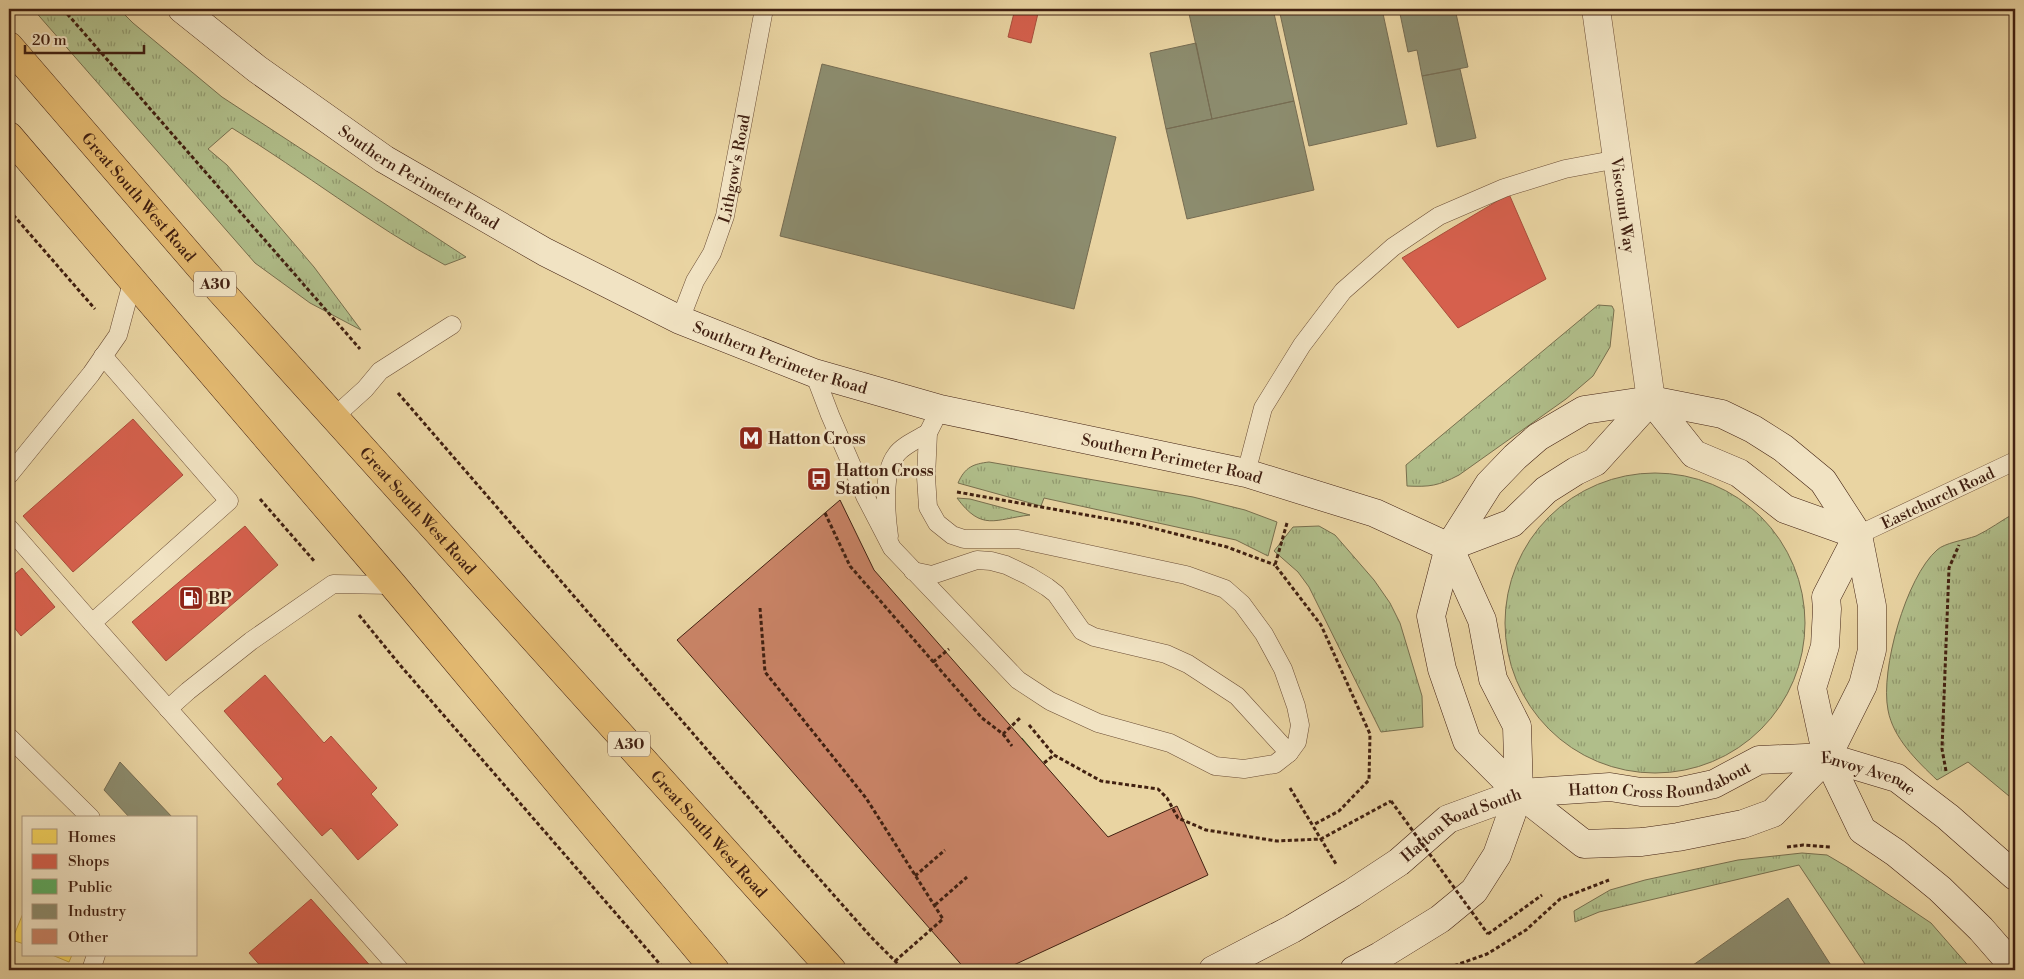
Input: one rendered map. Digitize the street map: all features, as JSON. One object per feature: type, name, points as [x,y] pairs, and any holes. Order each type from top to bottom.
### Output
[{"type":"highway","name":"Great South West Road","points":[[9,46],[218,288],[832,970]]},
{"type":"highway","points":[[9,136],[393,585],[715,970]]},
{"type":"street","name":"Southern Perimeter Road","points":[[182,9],[257,69],[384,159],[545,252],[680,320],[814,373],[940,409],[1246,472],[1375,513],[1449,547]]},
{"type":"street","name":"Viscount Way","points":[[1596,9],[1651,400]]},
{"type":"street","points":[[1651,400],[1694,454],[1739,473],[1785,509],[1858,536]]},
{"type":"street","points":[[1449,547],[1512,523],[1546,490],[1576,471],[1595,462],[1651,400]]},
{"type":"street","points":[[1651,400],[1722,414],[1753,429],[1783,448],[1823,480],[1858,536],[1872,606],[1872,650],[1859,696],[1827,757],[1774,813],[1736,826],[1642,842],[1584,844],[1518,793],[1467,741],[1442,669],[1431,616],[1449,547],[1489,484],[1515,457],[1538,438],[1584,410],[1651,400]]},
{"type":"street","points":[[1827,757],[1812,688],[1825,646],[1826,597],[1858,536]]},
{"type":"street","points":[[1449,547],[1482,620],[1493,679],[1517,726],[1518,793]]},
{"type":"street","name":"Hatton Cross Roundabout","points":[[1518,793],[1610,787],[1641,792],[1677,792],[1714,784],[1759,760],[1827,757]]},
{"type":"street","name":"Envoy Avenue","points":[[1827,757],[1897,778],[1948,816],[1989,850],[2015,876]]},
{"type":"street","name":"Envoy Avenue","points":[[1827,757],[1862,830],[1896,853],[1940,889],[1981,929],[2015,968]]},
{"type":"street","name":"Hatton Road South","points":[[1213,970],[1292,929],[1352,893],[1399,862],[1448,819],[1518,793]]},
{"type":"street","name":"Hatton Road South","points":[[1354,970],[1440,919],[1474,891],[1497,855],[1518,793]]},
{"type":"lane","name":"Lithgow's Road","points":[[680,320],[695,281],[712,252],[725,216],[766,10]]},
{"type":"lane","points":[[1246,472],[1263,408],[1302,345],[1343,291],[1393,247],[1439,216],[1504,188],[1566,169],[1618,159]]},
{"type":"lane","points":[[9,474],[118,335],[133,279]]},
{"type":"lane","points":[[334,417],[365,389],[380,371],[452,325]]},
{"type":"lane","points":[[92,623],[229,501],[103,356]]},
{"type":"lane","points":[[814,373],[864,496],[892,548],[1018,680],[1050,702],[1098,723],[1170,743],[1215,766],[1244,769],[1275,764],[1289,753],[1297,742],[1300,725],[1284,670],[1264,634],[1242,604],[1225,589],[1186,575],[1018,539],[964,539],[952,535],[938,523],[928,506],[927,486],[928,433],[940,409]]},
{"type":"lane","points":[[892,548],[887,512],[888,470],[896,454],[928,433]]},
{"type":"lane","name":"Eastchurch Road","points":[[1858,536],[2015,461]]},
{"type":"lane","points":[[9,528],[400,970]]},
{"type":"lane","points":[[912,571],[932,575],[977,560],[1006,565],[1030,576],[1056,594],[1082,631],[1094,637],[1166,654],[1188,664],[1237,696],[1289,753]]},
{"type":"lane","points":[[168,709],[251,641],[334,584],[393,585]]},
{"type":"lane","points":[[9,737],[89,816]]},
{"type":"lane","points":[[90,970],[96,956]]},
{"type":"path","points":[[63,9],[359,348]]},
{"type":"path","points":[[403,399],[800,857],[894,962],[904,970]]},
{"type":"path","points":[[927,486],[1137,524],[1227,547],[1275,565],[1321,625],[1370,734],[1369,780],[1339,811],[1313,825]]},
{"type":"path","points":[[1275,565],[1296,488]]},
{"type":"path","points":[[1942,749],[1949,568],[1959,545]]},
{"type":"path","points":[[760,608],[765,672],[866,798],[943,919],[894,962]]},
{"type":"path","points":[[1003,734],[1012,746]]},
{"type":"path","points":[[1044,763],[1054,755]]},
{"type":"path","points":[[1275,764],[1321,838],[1391,802],[1488,934],[1542,895]]},
{"type":"path","points":[[1786,847],[1803,845],[1836,849]]},
{"type":"path","points":[[915,876],[945,850]]},
{"type":"path","points":[[935,905],[967,877]]},
{"type":"path","points":[[1442,970],[1487,954],[1526,930],[1560,899],[1612,879]]},
{"type":"green space","points":[[33,9],[119,9],[133,23],[222,97],[466,257],[445,265],[364,216],[232,128],[208,149],[227,165],[314,267],[361,330],[310,303],[255,263]]},
{"type":"green space","points":[[1598,305],[1612,306],[1614,310],[1610,347],[1593,376],[1566,399],[1459,475],[1434,485],[1407,486],[1406,465]]},
{"type":"green space","points":[[989,462],[1193,497],[1245,510],[1277,522],[1268,556],[1236,540],[1044,498],[1041,506],[958,483],[970,467]]},
{"type":"green space","points":[[1655,473],[1684,476],[1712,484],[1738,498],[1761,517],[1780,540],[1794,566],[1802,594],[1805,623],[1802,652],[1794,680],[1780,706],[1761,729],[1738,748],[1712,762],[1684,770],[1655,773],[1626,770],[1598,762],[1572,748],[1549,729],[1530,706],[1516,680],[1508,652],[1505,623],[1508,594],[1516,566],[1530,540],[1549,517],[1572,498],[1598,484],[1626,476]]},
{"type":"green space","points":[[957,498],[970,499],[1030,515],[990,521],[974,516]]},
{"type":"green space","points":[[2015,513],[2015,801],[1968,762],[1937,780],[1914,757],[1900,739],[1888,710],[1887,693],[1888,672],[1898,625],[1915,581],[1926,563],[1940,548],[1976,536]]},
{"type":"green space","points":[[1319,526],[1335,535],[1374,580],[1390,603],[1400,623],[1422,696],[1423,727],[1381,732],[1309,587],[1298,572],[1274,551],[1293,527]]},
{"type":"green space","points":[[1802,853],[1827,855],[1931,923],[1972,970],[1869,970],[1799,865],[1599,912],[1575,922],[1574,911],[1610,890],[1645,880],[1738,860]]},
{"type":"building: Homes","points":[[22,916],[22,943],[12,940]]},
{"type":"building: Homes","points":[[54,956],[72,956],[69,962]]},
{"type":"building: Shops","points":[[1015,9],[1039,9],[1031,43],[1008,37]]},
{"type":"building: Shops","points":[[1509,194],[1546,279],[1458,328],[1402,258]]},
{"type":"building: Shops","points":[[133,419],[183,475],[73,572],[23,516]]},
{"type":"building: Shops","points":[[245,526],[278,565],[166,661],[132,622]]},
{"type":"building: Shops","points":[[22,568],[55,607],[21,636],[9,621],[9,579]]},
{"type":"building: Shops","points":[[265,675],[324,743],[331,736],[377,788],[371,794],[398,825],[358,860],[331,828],[322,836],[277,784],[283,779],[224,711]]},
{"type":"building: Shops","points":[[311,899],[374,970],[264,970],[249,953]]},
{"type":"building: Public","points":[[863,640],[976,777],[1012,768],[1012,746],[1022,738],[1075,801],[1025,844],[1040,861],[978,889],[860,748],[843,763],[770,671]]},
{"type":"building: Industry","points":[[1188,9],[1273,9],[1294,101],[1212,119]]},
{"type":"building: Industry","points":[[1279,9],[1382,9],[1407,124],[1309,146]]},
{"type":"building: Industry","points":[[1399,9],[1455,9],[1468,67],[1422,76],[1417,50],[1408,52]]},
{"type":"building: Industry","points":[[1196,43],[1212,119],[1166,129],[1150,53]]},
{"type":"building: Industry","points":[[822,64],[1116,137],[1074,309],[780,236]]},
{"type":"building: Industry","points":[[1460,69],[1476,138],[1437,147],[1422,76]]},
{"type":"building: Industry","points":[[1294,101],[1314,190],[1187,219],[1166,129]]},
{"type":"building: Industry","points":[[120,762],[171,816],[128,816],[104,790]]},
{"type":"building: Industry","points":[[1788,898],[1834,970],[1686,970]]},
{"type":"building: Other","points":[[840,500],[874,570],[1108,837],[1177,806],[1208,875],[1003,970],[966,970],[677,640]]},
{"type":"place","name":"Hatton Cross","points":[[751,438]]},
{"type":"place","name":"Hatton Cross Station","points":[[819,479]]},
{"type":"place","name":"BP","points":[[191,598]]}]
